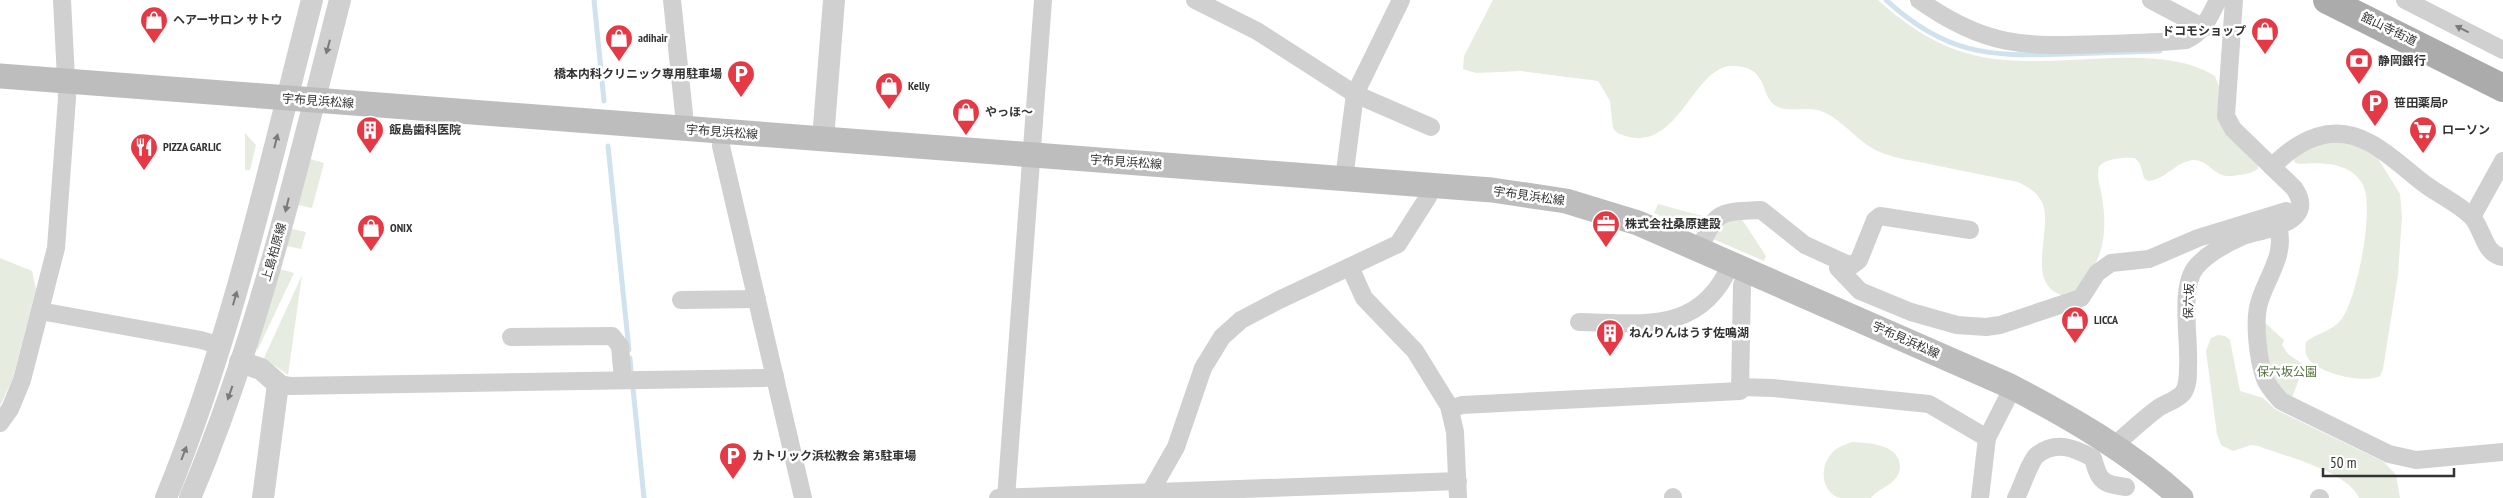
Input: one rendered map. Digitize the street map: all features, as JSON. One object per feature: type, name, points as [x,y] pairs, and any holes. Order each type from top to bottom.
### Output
[{"type":"main road","name":"舘山寺街道","points":[[2327,0],[2417,43],[2503,88]]},
{"type":"main road","name":"宇布見浜松線","points":[[0,76],[1344,179],[1517,193],[1566,201],[1638,223],[2013,388],[2048,406],[2113,446],[2137,462],[2181,498]]},
{"type":"street","points":[[0,423],[10,409],[22,380],[56,248],[66,81],[62,0]]},
{"type":"street","name":"上島柏原線","points":[[166,498],[198,415],[221,346],[312,0]]},
{"type":"street","name":"上島柏原線","points":[[190,498],[240,362],[280,232],[340,0]]},
{"type":"street","points":[[672,0],[684,114],[683,129]]},
{"type":"street","points":[[823,139],[834,0]]},
{"type":"street","points":[[1006,498],[1042,0]]},
{"type":"street","points":[[1195,0],[1257,31],[1355,94],[1431,127]]},
{"type":"street","points":[[1344,179],[1355,94],[1401,0]]},
{"type":"street","points":[[1919,0],[1964,29],[1983,36],[2023,45],[2044,46],[2175,41],[2191,38],[2204,28],[2218,0]]},
{"type":"street","points":[[2151,0],[2204,28]]},
{"type":"street","points":[[1840,262],[1838,268],[1860,291],[1911,312],[1957,325],[1986,327],[2000,325],[2081,298],[2097,273],[2110,263],[2149,259],[2198,238],[2286,211],[2296,214],[2299,203],[2298,195],[2233,129],[2226,116],[2234,0]]},
{"type":"street","points":[[2405,0],[2423,4],[2503,50]]},
{"type":"street","points":[[722,132],[721,146],[804,498]]},
{"type":"street","points":[[2272,167],[2297,144],[2311,138],[2325,134],[2355,137],[2382,150],[2421,182],[2472,217],[2491,250],[2495,255],[2503,257]]},
{"type":"street","points":[[2472,217],[2503,161]]},
{"type":"street","points":[[1149,495],[1176,447],[1208,357],[1222,337],[1246,317],[1398,244],[1428,197],[1429,186]]},
{"type":"street","points":[[1699,250],[1711,222],[1726,211],[1761,210],[1805,245],[1850,266],[1859,260],[1875,220],[1880,216],[1970,230]]},
{"type":"street","name":"保六坂","points":[[2113,446],[2158,408],[2178,398],[2186,387],[2190,345],[2187,287],[2196,267],[2231,242],[2289,223],[2296,214]]},
{"type":"street","points":[[2278,227],[2282,240],[2279,254],[2260,299],[2256,323],[2265,379],[2271,391],[2281,401],[2389,454],[2402,458],[2423,459],[2503,452]]},
{"type":"street","points":[[998,498],[1458,490],[1455,432],[1450,409],[1435,380],[1415,351],[1364,298],[1350,267]]},
{"type":"street","points":[[1450,409],[1462,405],[1740,391],[1742,285],[1739,267],[1724,278],[1704,304],[1674,320],[1657,323],[1579,322]]},
{"type":"street","points":[[680,300],[757,299]]},
{"type":"street","points":[[40,311],[200,340],[221,346]]},
{"type":"street","points":[[511,337],[612,336],[620,346],[623,380]]},
{"type":"street","points":[[240,362],[261,369],[278,384],[290,386],[765,378],[775,376]]},
{"type":"street","points":[[263,498],[278,384]]},
{"type":"street","points":[[1740,388],[1773,388],[1930,404],[1987,438]]},
{"type":"street","points":[[1980,498],[1987,438],[2013,388]]},
{"type":"street","points":[[2016,498],[2036,456],[2056,446],[2072,447],[2093,458],[2101,479],[2125,492],[2128,475],[2137,462]]},
{"type":"green space","points":[[1493,0],[1878,0],[1907,24],[1934,40],[1961,51],[1988,58],[2016,61],[2045,61],[2138,58],[2179,62],[2204,70],[2215,76],[2221,92],[2258,165],[2258,169],[2230,176],[2218,173],[2204,163],[2193,160],[2187,161],[2154,180],[2148,181],[2144,178],[2140,164],[2135,158],[2116,159],[2102,164],[2099,167],[2098,174],[2104,213],[2103,240],[2100,252],[2089,275],[2069,297],[2054,292],[2046,283],[2042,271],[2045,214],[2042,202],[2037,195],[2022,184],[1898,158],[1880,152],[1865,143],[1837,120],[1821,111],[1787,109],[1776,106],[1771,102],[1759,77],[1754,72],[1747,68],[1736,66],[1721,68],[1709,77],[1675,119],[1662,130],[1647,137],[1622,135],[1613,128],[1610,101],[1598,81],[1521,71],[1476,73],[1463,69],[1464,56]]},
{"type":"green space","points":[[245,133],[256,145],[250,170],[245,170]]},
{"type":"green space","points":[[2326,141],[2353,143],[2377,157],[2400,194],[2402,217],[2398,275],[2383,369],[2380,376],[2373,378],[2354,378],[2334,374],[2316,366],[2307,357],[2306,352],[2306,342],[2337,324],[2347,309],[2358,273],[2366,230],[2366,194],[2362,183],[2356,176],[2342,167],[2334,165],[2299,164],[2294,162],[2296,153]]},
{"type":"green space","points":[[310,159],[324,163],[312,208],[298,205]]},
{"type":"green space","points":[[1658,204],[1706,217],[1699,233],[1654,213]]},
{"type":"green space","points":[[1728,218],[1741,218],[1766,256],[1764,261],[1711,238]]},
{"type":"green space","points":[[292,229],[306,232],[301,249],[287,246]]},
{"type":"green space","points":[[0,258],[32,271],[36,289],[13,378],[0,406]]},
{"type":"green space","points":[[280,269],[294,273],[257,351],[257,346]]},
{"type":"green space","points":[[302,275],[288,375],[264,358]]},
{"type":"green space","name":"保六坂公園","points":[[2264,322],[2284,340],[2282,345],[2288,354],[2304,365],[2292,398],[2283,391],[2273,374],[2268,354]]},
{"type":"green space","points":[[2218,335],[2225,336],[2230,340],[2240,391],[2263,398],[2275,409],[2384,462],[2396,475],[2400,498],[2359,498],[2353,488],[2342,480],[2314,466],[2258,446],[2251,445],[2233,451],[2221,445],[2217,434],[2206,351],[2211,338]]},
{"type":"green space","points":[[1852,442],[1882,446],[1889,449],[1899,459],[1900,469],[1896,478],[1871,498],[1840,498],[1834,495],[1826,485],[1824,472],[1828,459],[1836,449]]},
{"type":"waterway","points":[[594,0],[604,101]]},
{"type":"waterway","points":[[1886,0],[1907,18],[1928,32],[1948,42],[1990,52],[2038,55],[2160,51]]},
{"type":"waterway","points":[[608,146],[629,350]]},
{"type":"waterway","points":[[630,358],[631,373]]},
{"type":"waterway","points":[[633,388],[644,498]]},
{"type":"place","name":"ヘアーサロン サトウ","points":[[154,44]]},
{"type":"place","name":"ドコモショップ","points":[[2265,55]]},
{"type":"place","name":"adihair","points":[[619,62]]},
{"type":"place","name":"静岡銀行","points":[[2359,85]]},
{"type":"place","name":"橋本内科クリニック専用駐車場","points":[[741,98]]},
{"type":"place","name":"Kelly","points":[[889,110]]},
{"type":"place","name":"笹田薬局P","points":[[2375,127]]},
{"type":"place","name":"やっほ～","points":[[966,136]]},
{"type":"place","name":"飯島歯科医院","points":[[370,154]]},
{"type":"place","name":"ローソン","points":[[2423,154]]},
{"type":"place","name":"PIZZA GARLIC","points":[[144,171]]},
{"type":"place","name":"株式会社桑原建設","points":[[1606,248]]},
{"type":"place","name":"ONIX","points":[[371,252]]},
{"type":"place","name":"LICCA","points":[[2075,344]]},
{"type":"place","name":"ねんりんはうす佐鳴湖","points":[[1610,357]]},
{"type":"place","name":"カトリック浜松教会 第3駐車場","points":[[733,480]]}]
